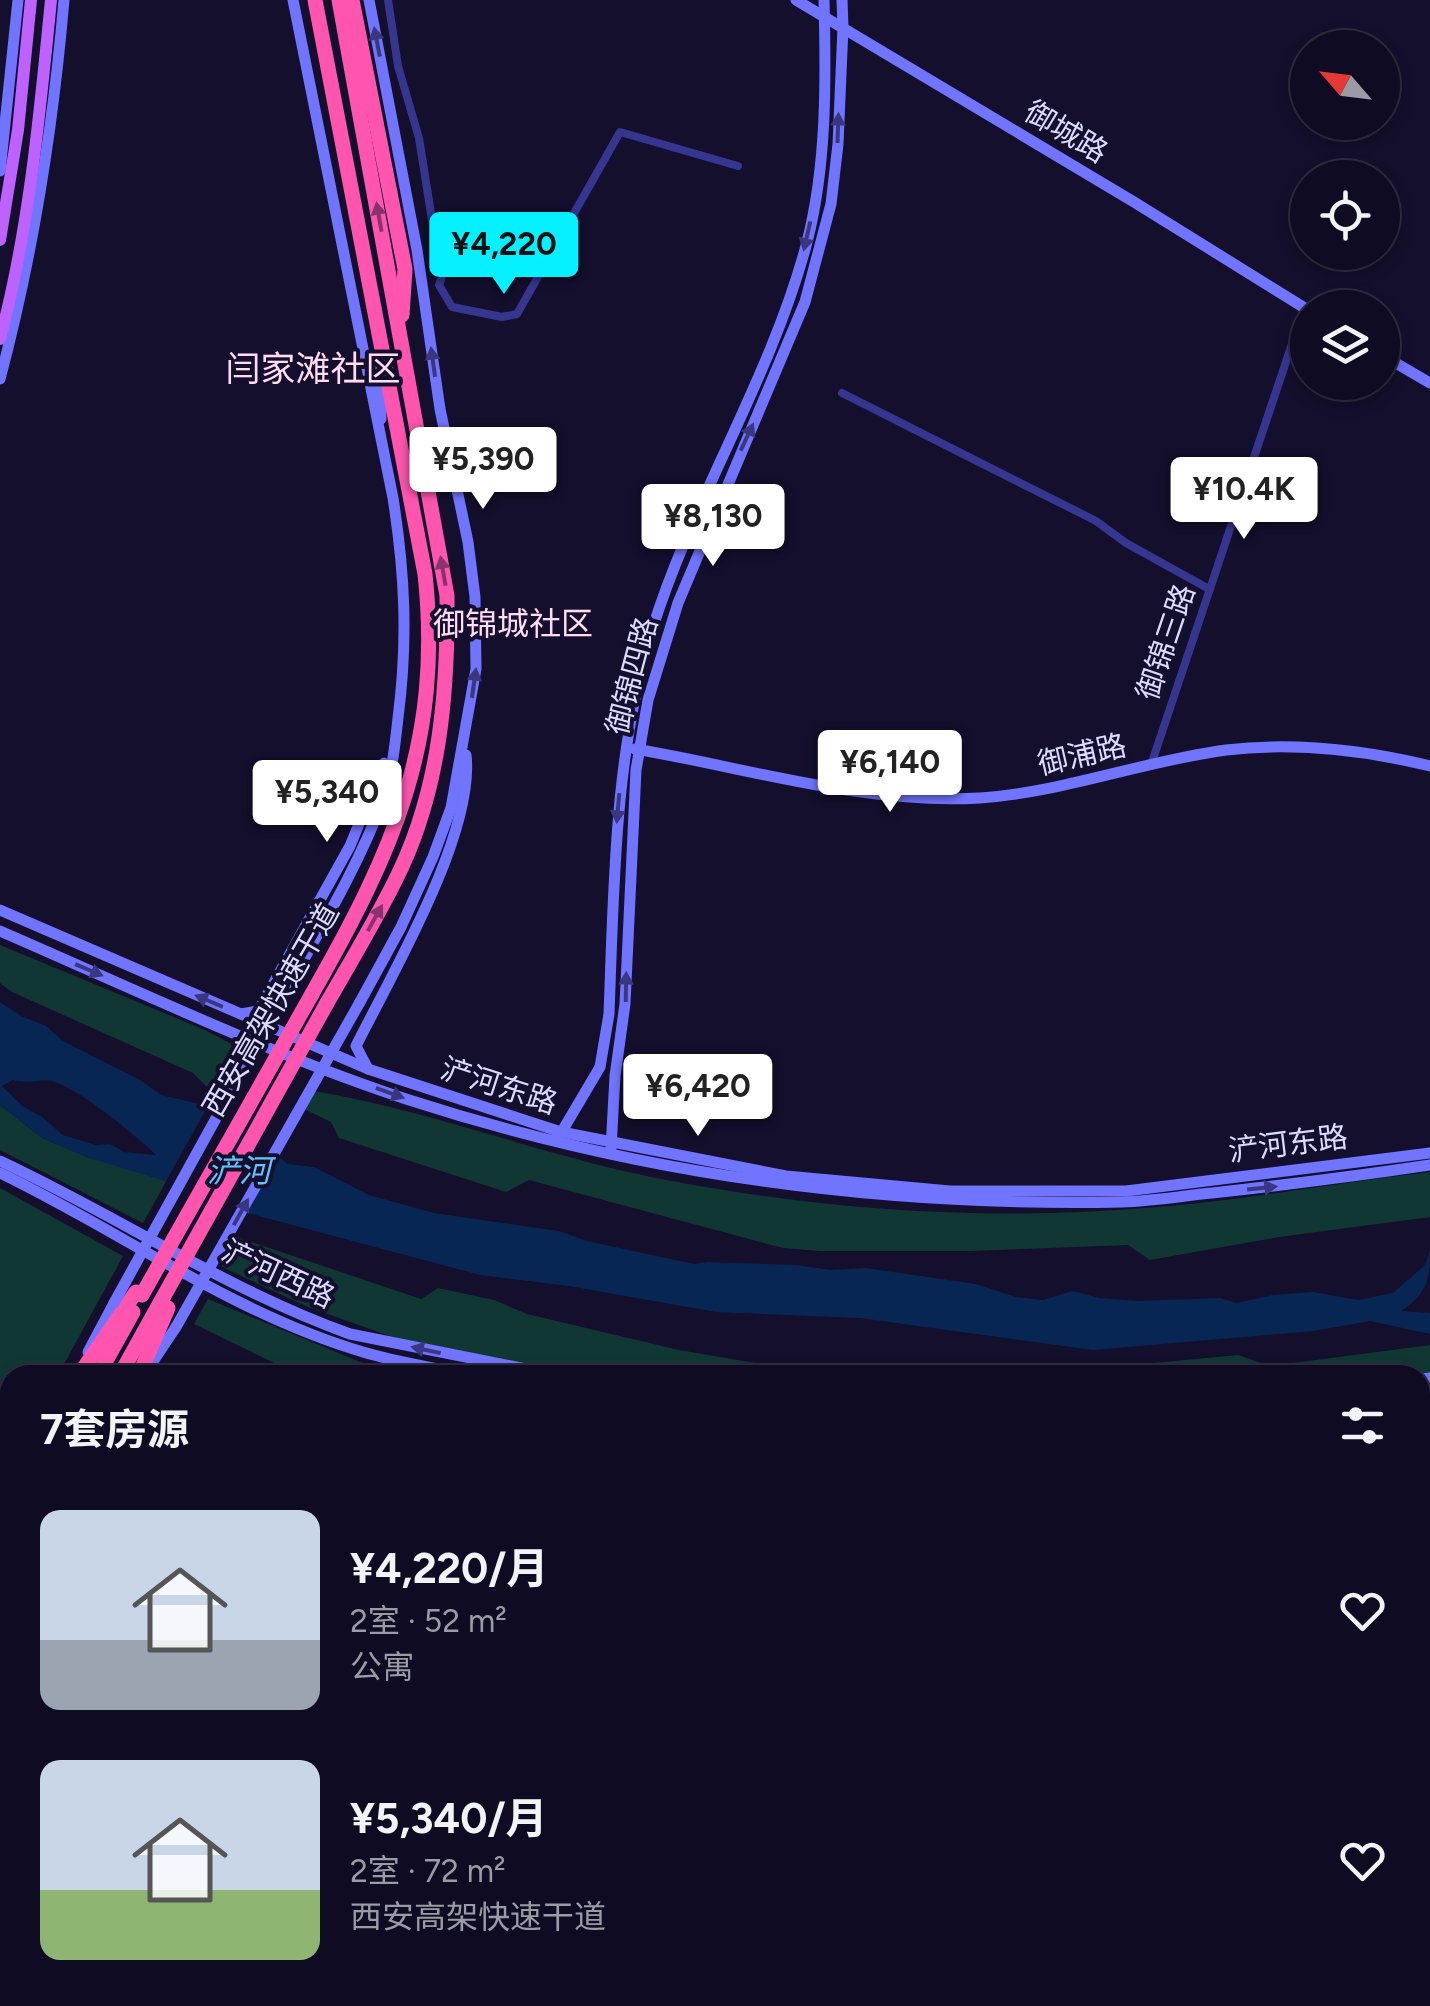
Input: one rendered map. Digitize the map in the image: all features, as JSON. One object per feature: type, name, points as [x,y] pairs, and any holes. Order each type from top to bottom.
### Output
[{"type":"highway","points":[[305,0],[348,215],[363,243]]},
{"type":"highway","name":"西安高架快速干道","points":[[103,1365],[139,1294],[365,898],[392,840],[414,766],[427,692],[429,622],[425,574],[315,0]]},
{"type":"highway","name":"西安高架快速干道","points":[[126,1365],[164,1305],[196,1236],[396,879],[426,803],[437,754],[448,678],[447,596],[339,0]]},
{"type":"highway","points":[[352,0],[405,269],[400,338]]},
{"type":"highway","points":[[86,1365],[139,1294]]},
{"type":"highway","points":[[144,1365],[164,1305]]},
{"type":"main road","points":[[0,170],[18,0]]},
{"type":"main road","points":[[0,240],[18,130],[32,0]]},
{"type":"main road","points":[[0,339],[36,139],[52,0]]},
{"type":"main road","points":[[0,379],[28,266],[64,0]]},
{"type":"main road","points":[[83,1365],[351,873],[384,798],[394,752],[403,680],[404,568],[292,0]]},
{"type":"main road","points":[[148,1365],[176,1327],[401,926],[433,858],[450,808],[465,740],[476,669],[475,597],[468,542],[440,409],[416,250],[369,0]]},
{"type":"main road","name":"御城路","points":[[796,0],[1290,299]]},
{"type":"main road","name":"御锦四路","points":[[558,1137],[600,1067],[606,1037],[616,827],[632,749],[642,666],[664,593],[785,310],[808,239],[820,165],[824,0]]},
{"type":"main road","name":"御锦四路","points":[[611,1149],[615,1076],[625,1004],[632,749],[678,603],[805,302],[820,255],[838,144],[842,0]]},
{"type":"main road","points":[[378,323],[382,450]]},
{"type":"main road","points":[[1400,366],[1430,383]]},
{"type":"main road","points":[[240,1014],[258,1010],[350,846],[381,773],[403,680]]},
{"type":"main road","points":[[368,1069],[356,1046],[451,848],[469,775],[465,740]]},
{"type":"main road","name":"御浦路","points":[[632,749],[819,784],[948,799],[1050,790],[1151,764],[1227,750],[1292,747],[1363,752],[1430,766]]},
{"type":"main road","name":"浐河东路","points":[[0,910],[368,1069],[558,1137]]},
{"type":"main road","name":"浐河东路","points":[[0,931],[231,1032],[406,1098],[558,1137],[782,1186],[946,1200],[1125,1202],[1430,1165]]},
{"type":"main road","name":"浐河东路","points":[[611,1149],[786,1176],[970,1191],[1126,1191],[1430,1153]]},
{"type":"main road","name":"浐河西路","points":[[0,1161],[248,1291],[322,1324],[350,1334],[506,1365]]},
{"type":"main road","name":"浐河西路","points":[[0,1173],[228,1295],[362,1352],[421,1365]]},
{"type":"street","points":[[388,0],[398,66],[419,138],[432,220],[449,232],[452,250],[439,284],[452,307],[502,316],[517,314],[620,132],[738,166]]},
{"type":"street","name":"御锦三路","points":[[1151,764],[1290,355]]},
{"type":"street","points":[[842,393],[1096,521],[1126,543],[1208,588]]},
{"type":"green space","points":[[0,945],[205,1030],[239,1051],[214,1094],[193,1073],[12,992],[0,983]]},
{"type":"green space","points":[[314,1091],[404,1110],[627,1172],[730,1191],[848,1206],[967,1213],[1087,1212],[1217,1201],[1430,1172],[1430,1217],[1279,1237],[1150,1260],[1128,1245],[970,1251],[783,1248],[529,1180],[506,1192],[339,1138],[331,1122],[304,1109]]},
{"type":"green space","points":[[0,1105],[42,1138],[87,1157],[167,1180],[143,1223],[0,1150]]},
{"type":"green space","points":[[0,1188],[123,1256],[63,1365],[0,1365]]},
{"type":"green space","points":[[234,1236],[421,1299],[438,1288],[494,1300],[527,1314],[679,1350],[766,1365],[520,1365],[444,1351],[308,1307],[222,1267],[222,1257]]},
{"type":"green space","points":[[208,1299],[367,1365],[278,1365],[194,1324]]},
{"type":"green space","points":[[1430,1345],[1430,1365],[1278,1365]]},
{"type":"green space","points":[[1238,1355],[1267,1365],[1132,1365]]},
{"type":"water","name":"浐河","points":[[0,1002],[161,1095],[208,1106],[288,1164],[314,1167],[369,1195],[434,1213],[559,1231],[587,1241],[694,1264],[866,1268],[976,1284],[1016,1297],[1043,1300],[1072,1291],[1137,1301],[1221,1298],[1236,1303],[1313,1292],[1358,1300],[1393,1293],[1425,1265],[1430,1250],[1425,1285],[1401,1311],[1430,1313],[1430,1334],[1370,1321],[1314,1331],[1093,1350],[860,1318],[716,1312],[480,1275],[229,1208],[184,1187],[87,1157],[42,1138],[0,1105]],"holes":[[[13,1080],[48,1080],[64,1086],[106,1113],[156,1155],[124,1152],[110,1144],[96,1145],[63,1135],[22,1106],[2,1086]]]},
{"type":"pier","points":[[210,1102],[236,1116],[280,1152],[244,1217],[164,1185]]},
{"type":"district","name":"闫家滩社区","points":[[313,369]]},
{"type":"district","name":"御锦城社区","points":[[513,624]]}]
